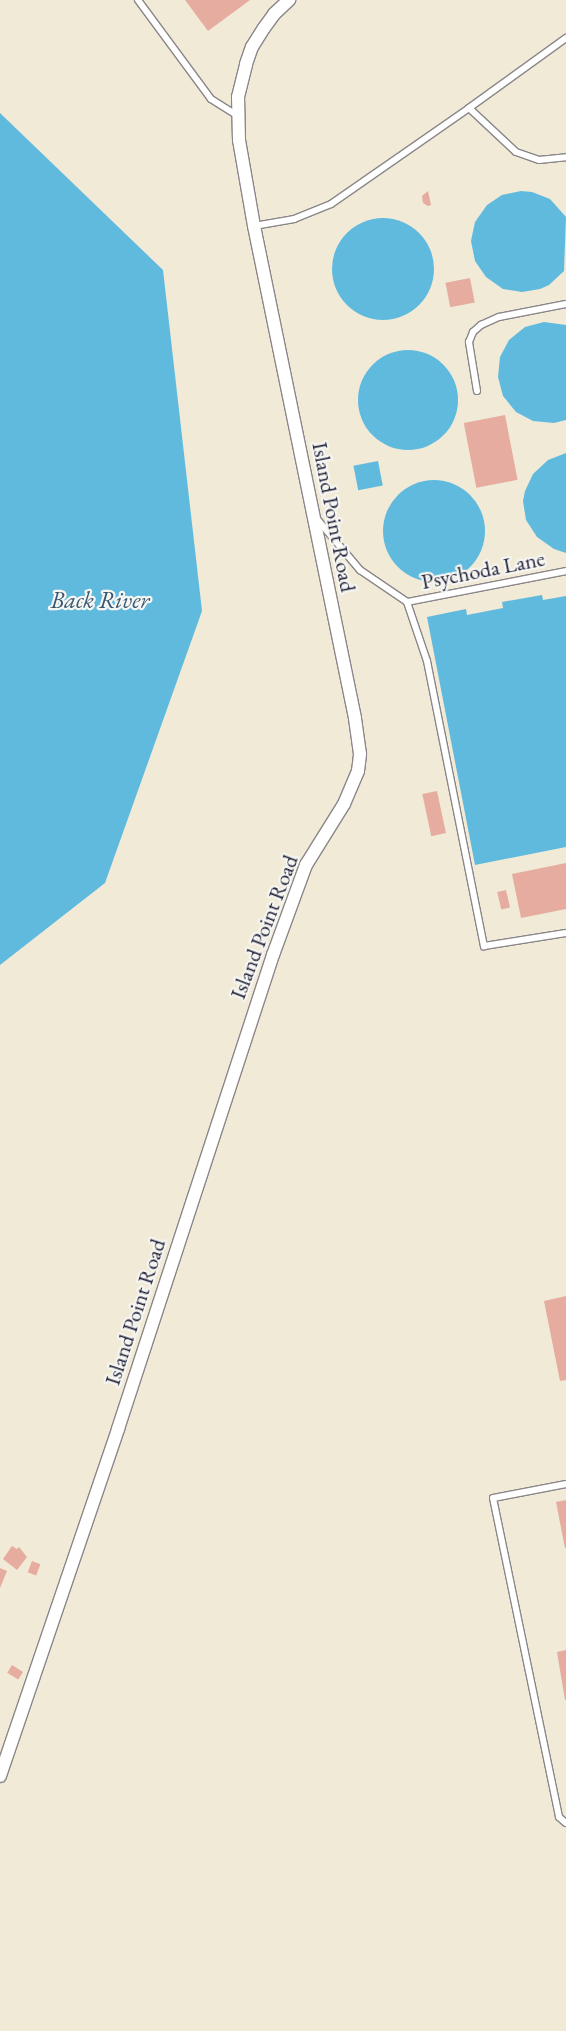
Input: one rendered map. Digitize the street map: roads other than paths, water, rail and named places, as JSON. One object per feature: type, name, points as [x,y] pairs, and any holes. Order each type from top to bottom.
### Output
[{"type":"street","name":"Island Point Road","points":[[0,1776],[118,1429],[279,938],[306,866],[344,804],[358,771],[360,754],[355,718],[254,226],[243,167],[238,115],[241,80],[252,47],[274,14],[289,0]]},
{"type":"lane","points":[[138,0],[211,99],[238,115]]},
{"type":"lane","points":[[254,226],[294,219],[331,204],[566,38]]},
{"type":"lane","points":[[469,108],[516,152],[538,160],[566,157]]},
{"type":"lane","points":[[476,391],[469,342],[477,328],[490,320],[566,304]]},
{"type":"lane","points":[[313,514],[360,570],[407,602],[427,661],[484,946],[566,933]]},
{"type":"lane","name":"Psychoda Lane","points":[[407,602],[566,571]]},
{"type":"lane","points":[[566,1484],[493,1498],[559,1818],[566,1824]]},
{"type":"water","name":"Back River","points":[[0,113],[163,270],[202,611],[105,883],[0,965]]},
{"type":"water","points":[[521,191],[532,192],[550,199],[566,217],[564,271],[549,285],[540,289],[522,292],[503,289],[486,277],[475,261],[471,241],[475,222],[487,205],[502,195]]},
{"type":"water","points":[[383,218],[402,222],[419,233],[430,250],[434,269],[430,288],[419,305],[402,316],[383,320],[364,316],[347,305],[336,288],[332,269],[336,250],[347,233],[364,222]]},
{"type":"water","points":[[544,322],[566,325],[566,420],[554,423],[533,421],[516,412],[503,396],[498,377],[500,357],[509,340],[525,327]]},
{"type":"water","points":[[408,350],[427,353],[444,364],[455,381],[458,400],[455,419],[444,436],[427,447],[408,450],[389,447],[372,436],[361,419],[358,400],[361,381],[372,364],[389,353]]},
{"type":"water","points":[[566,453],[566,553],[554,549],[537,537],[526,520],[523,501],[525,491],[533,474],[548,460]]},
{"type":"water","points":[[378,461],[383,486],[358,490],[353,466]]},
{"type":"water","points":[[434,480],[454,484],[470,495],[481,511],[485,531],[481,551],[470,567],[454,578],[434,582],[414,578],[398,567],[387,551],[383,531],[387,511],[398,495],[414,484]]},
{"type":"water","points":[[542,595],[543,600],[566,596],[566,847],[475,865],[427,617],[466,609],[467,615],[503,608],[502,602]]}]
